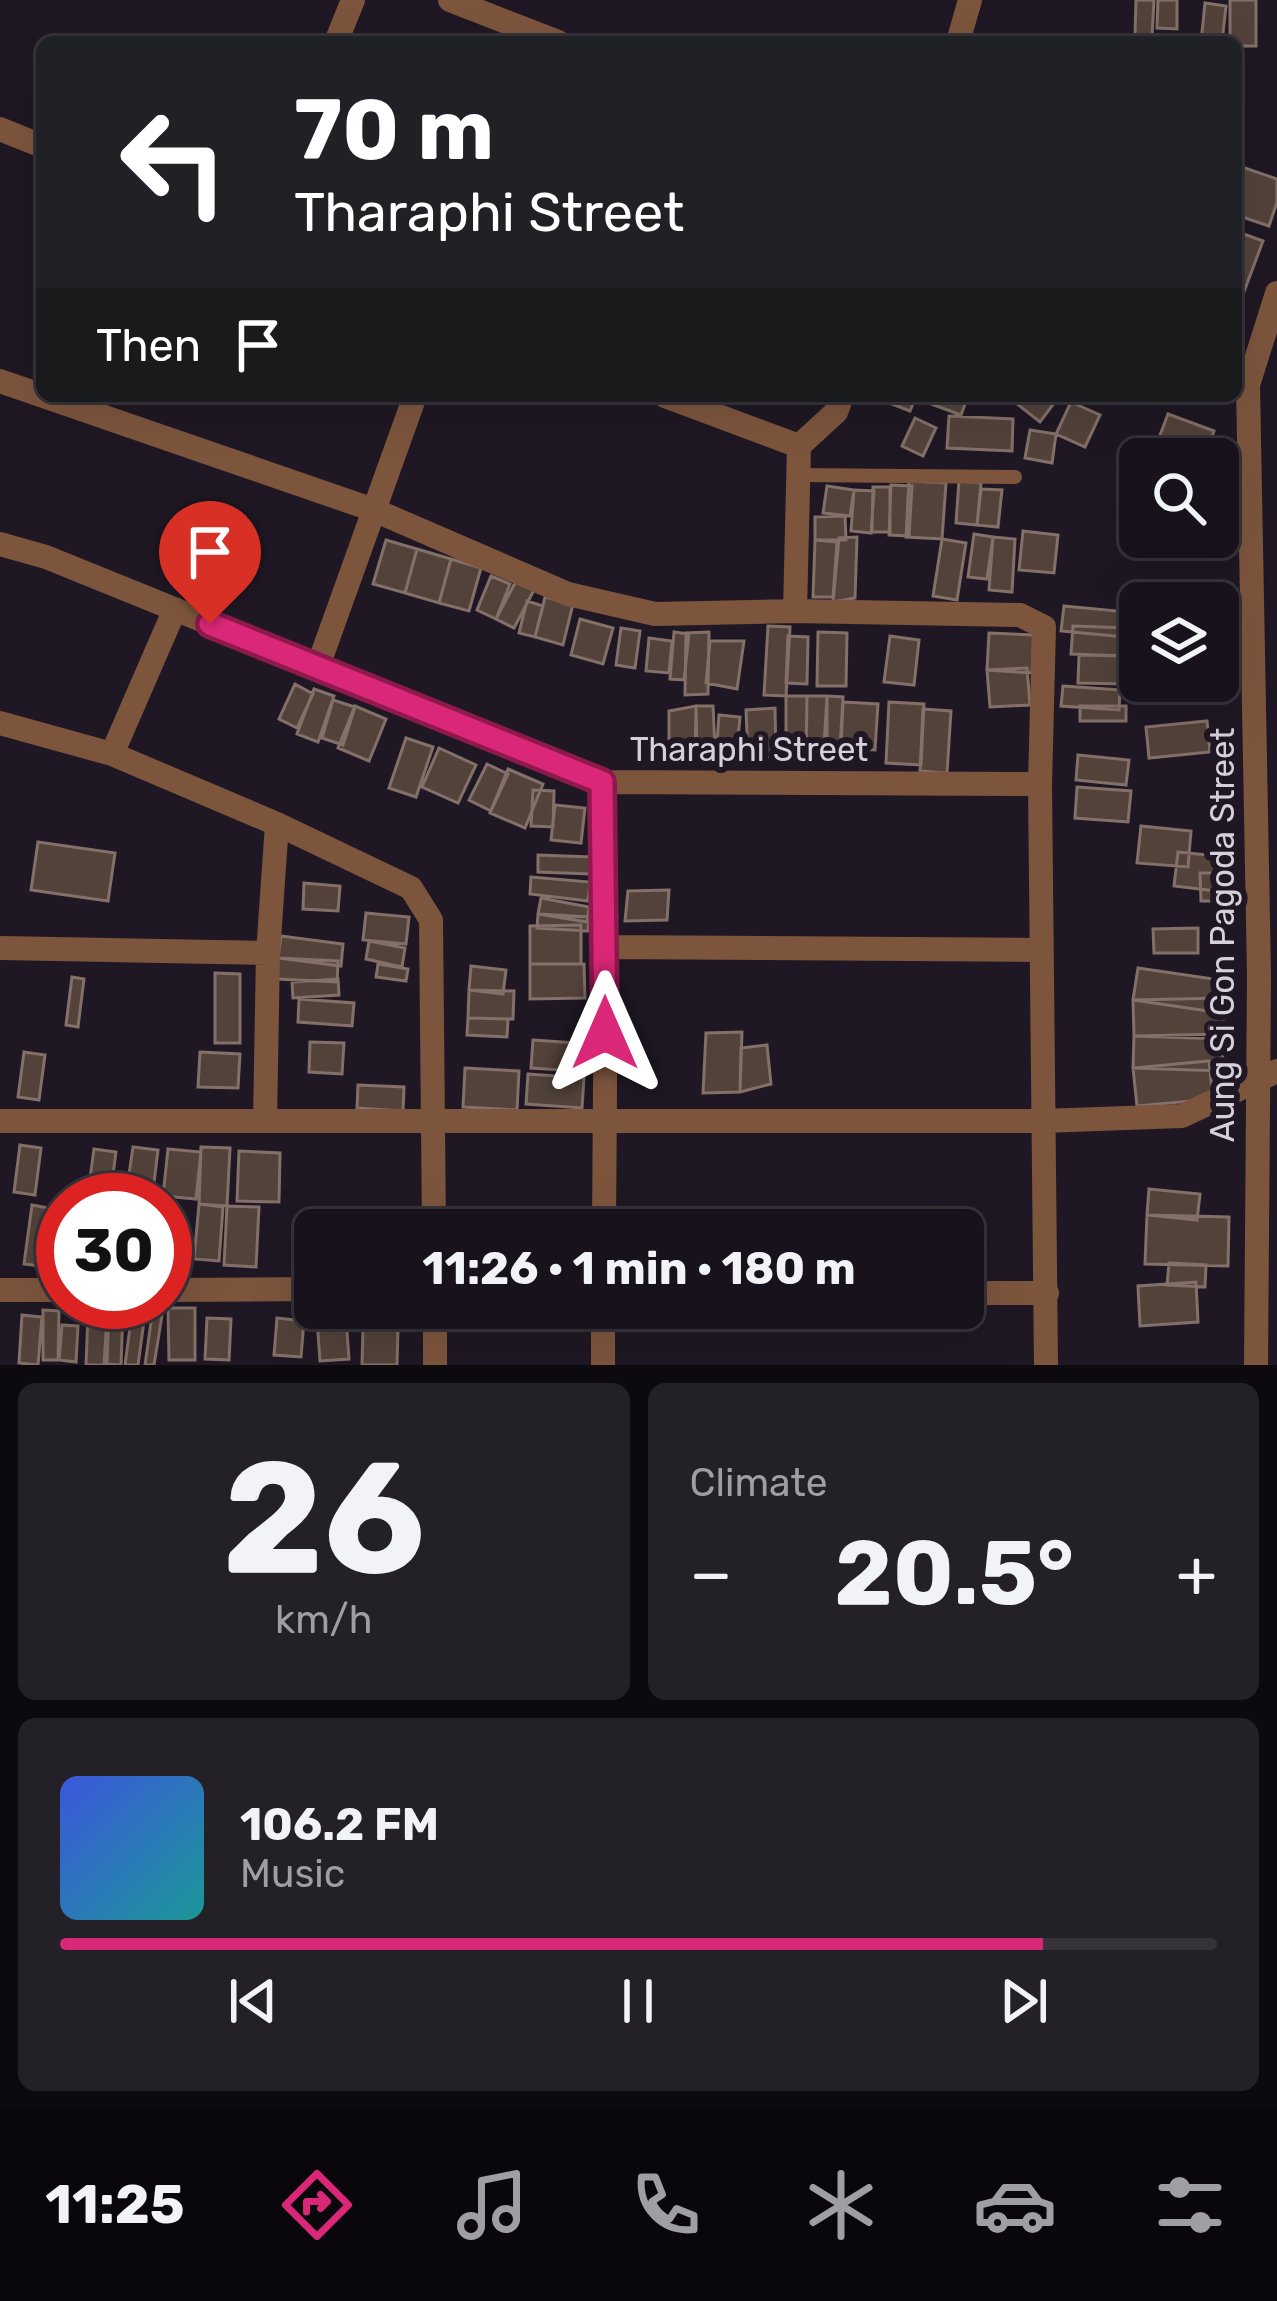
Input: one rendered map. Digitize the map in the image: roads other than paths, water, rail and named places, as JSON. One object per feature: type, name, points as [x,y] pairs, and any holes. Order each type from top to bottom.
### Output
[{"type":"street","points":[[338,36],[353,0]]},
{"type":"street","points":[[450,0],[543,36]]},
{"type":"street","points":[[960,36],[970,0]]},
{"type":"street","points":[[3,138],[36,145]]},
{"type":"street","name":"Aung Si Gon Pagoda Street","points":[[1256,1365],[1267,1076],[1259,975],[1242,384],[1277,293]]},
{"type":"street","points":[[0,382],[36,394]]},
{"type":"street","points":[[58,402],[374,510],[568,594],[655,614],[1020,615],[1044,627],[1040,784],[1046,1365]]},
{"type":"street","points":[[317,669],[414,402]]},
{"type":"street","points":[[681,402],[799,446]]},
{"type":"street","points":[[795,611],[799,446],[836,412],[840,402]]},
{"type":"street","name":"Tharaphi Street","points":[[0,544],[46,557],[602,782],[1040,784]]},
{"type":"street","points":[[112,754],[175,609]]},
{"type":"street","points":[[0,723],[112,754],[277,824],[411,888],[430,920],[434,1209]]},
{"type":"street","points":[[602,782],[604,1209]]},
{"type":"street","points":[[265,1120],[268,953],[277,824]]},
{"type":"street","points":[[605,947],[1041,950]]},
{"type":"street","points":[[0,948],[268,953]]},
{"type":"street","points":[[0,1120],[1043,1121],[1182,1116],[1267,1076]]},
{"type":"street","points":[[192,1290],[294,1289]]},
{"type":"street","points":[[0,1290],[36,1290]]},
{"type":"street","points":[[984,1293],[1047,1294]]},
{"type":"street","points":[[435,1329],[436,1365]]},
{"type":"street","points":[[603,1329],[603,1365]]},
{"type":"lane","points":[[799,476],[1015,477]]}]
